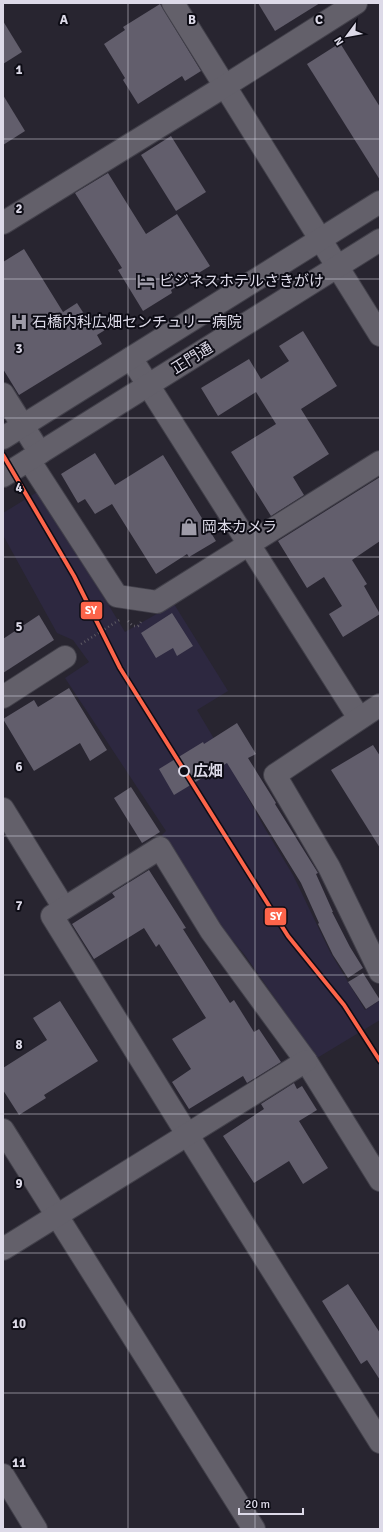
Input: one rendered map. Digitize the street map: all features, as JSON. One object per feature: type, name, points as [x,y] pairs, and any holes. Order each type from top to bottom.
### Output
[{"type":"street","points":[[173,3],[380,335]]},
{"type":"street","points":[[3,222],[356,3]]},
{"type":"street","points":[[3,438],[380,202]]},
{"type":"street","name":"正門通","points":[[3,476],[380,240]]},
{"type":"street","points":[[131,358],[358,718]]},
{"type":"street","points":[[3,394],[23,425],[35,457],[117,596],[157,602],[380,462]]},
{"type":"street","points":[[3,697],[73,651]]},
{"type":"street","points":[[380,705],[358,718],[275,775],[329,867],[380,972]]},
{"type":"street","points":[[3,809],[64,908]]},
{"type":"street","points":[[380,1180],[306,1061],[210,931],[160,848],[52,916],[380,1442]]},
{"type":"street","points":[[3,1249],[306,1061]]},
{"type":"street","points":[[3,1130],[254,1529]]},
{"type":"street","points":[[3,1475],[36,1529]]},
{"type":"path","points":[[73,651],[125,617]]},
{"type":"path","points":[[129,622],[132,626],[138,626],[141,622],[140,617]]},
{"type":"shaded area","points":[[39,491],[125,632],[174,604],[228,691],[197,710],[293,875],[330,952],[365,1010],[379,1001],[380,1003],[380,1020],[317,1058],[244,954],[222,928],[162,835],[166,831],[65,678],[89,662],[73,640],[57,633],[3,535],[3,513]]},
{"type":"building","points":[[258,3],[320,3],[275,31]]},
{"type":"building","points":[[160,4],[201,71],[185,81],[182,76],[138,104],[123,80],[125,78],[104,44],[125,30],[123,27]]},
{"type":"building","points":[[3,21],[22,52],[3,64]]},
{"type":"building","points":[[340,43],[380,107],[380,180],[307,64]]},
{"type":"building","points":[[3,95],[25,131],[3,145]]},
{"type":"building","points":[[171,136],[206,192],[176,211],[141,155]]},
{"type":"building","points":[[108,173],[146,234],[177,214],[210,266],[171,290],[172,293],[143,311],[118,270],[122,268],[75,193]]},
{"type":"building","points":[[24,249],[63,312],[77,303],[88,320],[96,315],[105,330],[97,335],[102,344],[19,395],[3,369],[3,262]]},
{"type":"building","points":[[303,331],[337,386],[301,409],[329,454],[293,477],[304,495],[271,516],[231,452],[276,424],[256,392],[218,416],[201,388],[249,359],[261,379],[289,361],[279,346]]},
{"type":"building","points":[[95,453],[115,485],[163,455],[216,541],[189,557],[187,554],[156,574],[112,504],[95,514],[85,499],[78,503],[61,474]]},
{"type":"building","points":[[380,477],[380,541],[352,560],[367,584],[364,586],[380,614],[343,637],[329,614],[342,606],[324,577],[307,588],[278,541]]},
{"type":"building","points":[[172,613],[193,646],[177,656],[173,648],[156,658],[141,633]]},
{"type":"building","points":[[39,615],[54,640],[3,673],[3,639]]},
{"type":"building","points":[[69,688],[107,750],[90,761],[80,743],[34,771],[3,719],[34,700],[38,707]]},
{"type":"building","points":[[237,723],[256,754],[248,758],[318,873],[316,874],[332,912],[350,947],[363,968],[348,978],[333,955],[301,883],[227,763],[174,795],[159,769],[203,742],[204,744]]},
{"type":"building","points":[[373,745],[380,756],[380,848],[331,770]]},
{"type":"building","points":[[131,787],[160,832],[142,843],[114,798]]},
{"type":"building","points":[[149,870],[186,928],[183,929],[230,1003],[234,1000],[254,1032],[259,1029],[281,1062],[247,1083],[243,1076],[189,1109],[172,1082],[191,1069],[172,1039],[206,1018],[159,944],[156,947],[144,928],[94,959],[72,924],[115,897],[112,893]]},
{"type":"building","points":[[363,973],[380,1000],[366,1009],[348,982]]},
{"type":"building","points":[[60,1001],[98,1061],[44,1095],[46,1098],[19,1115],[3,1090],[3,1068],[47,1040],[33,1018]]},
{"type":"building","points":[[294,1083],[297,1089],[302,1086],[317,1110],[299,1121],[328,1168],[303,1184],[289,1161],[254,1183],[223,1136],[264,1109],[261,1104]]},
{"type":"building","points":[[348,1284],[380,1333],[380,1380],[367,1360],[361,1364],[322,1301]]},
{"type":"transit line","name":"SY","points":[[3,455],[74,576],[120,668],[288,936],[344,1005],[380,1061]]},
{"type":"place","name":"ビジネスホテルさきがけ","points":[[146,281]]},
{"type":"place","name":"石橋内科広畑センチュリー病院","points":[[19,322]]},
{"type":"place","name":"岡本カメラ","points":[[189,527]]},
{"type":"place","name":"広畑","points":[[184,771]]}]
